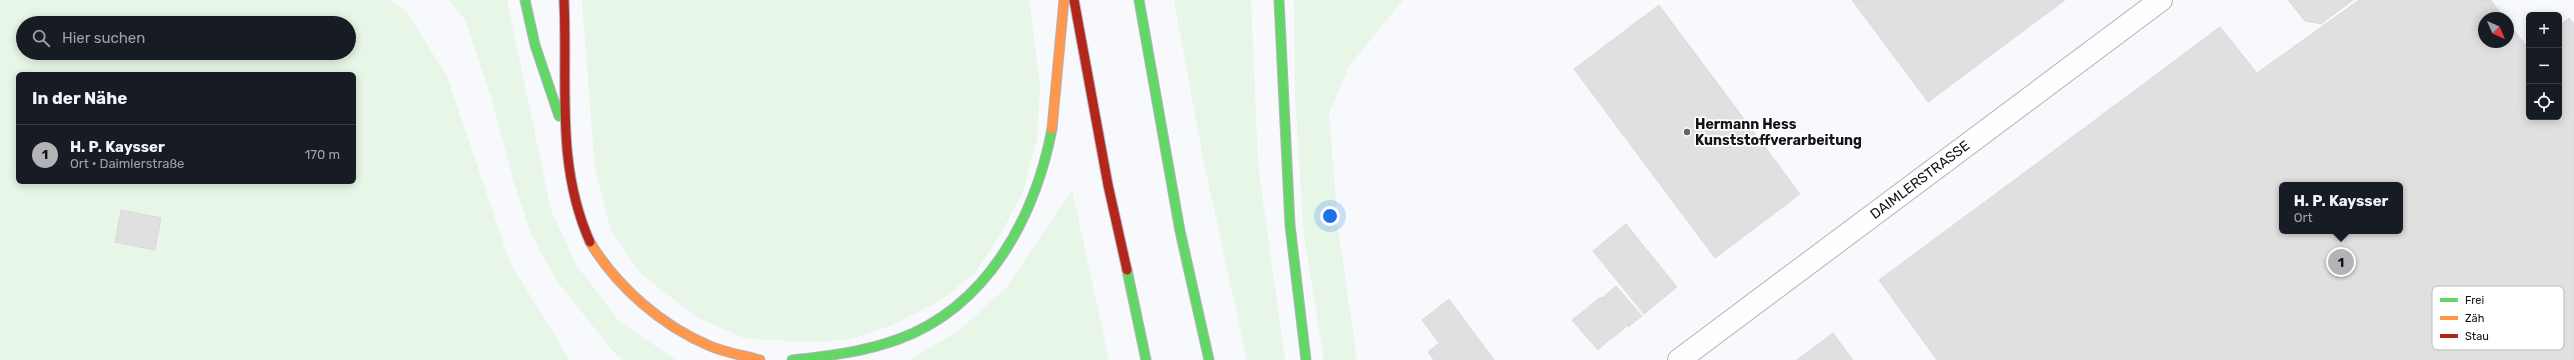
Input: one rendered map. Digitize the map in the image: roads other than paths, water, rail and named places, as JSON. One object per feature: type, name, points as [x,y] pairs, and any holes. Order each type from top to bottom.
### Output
[{"type":"highway","points":[[525,0],[535,45],[564,128]]},
{"type":"highway","points":[[564,0],[566,37],[564,128],[569,169],[579,217],[598,255],[627,288],[660,317],[706,344],[760,360]]},
{"type":"highway","points":[[792,360],[845,354],[888,343],[927,326],[961,302],[994,270],[1017,237],[1038,191],[1050,140],[1064,0]]},
{"type":"highway","points":[[1074,0],[1108,185],[1146,360]]},
{"type":"highway","points":[[1139,0],[1180,232],[1209,360]]},
{"type":"highway","points":[[1279,0],[1284,138],[1295,283],[1306,360]]},
{"type":"street","name":"DAIMLERSTRASSE","points":[[1679,360],[2161,0]]},
{"type":"place","name":"Hermann Hess Kunststoffverarbeitung","points":[[1687,132]]},
{"type":"place","name":"H. P. Kaysser","points":[[2341,262]]}]
